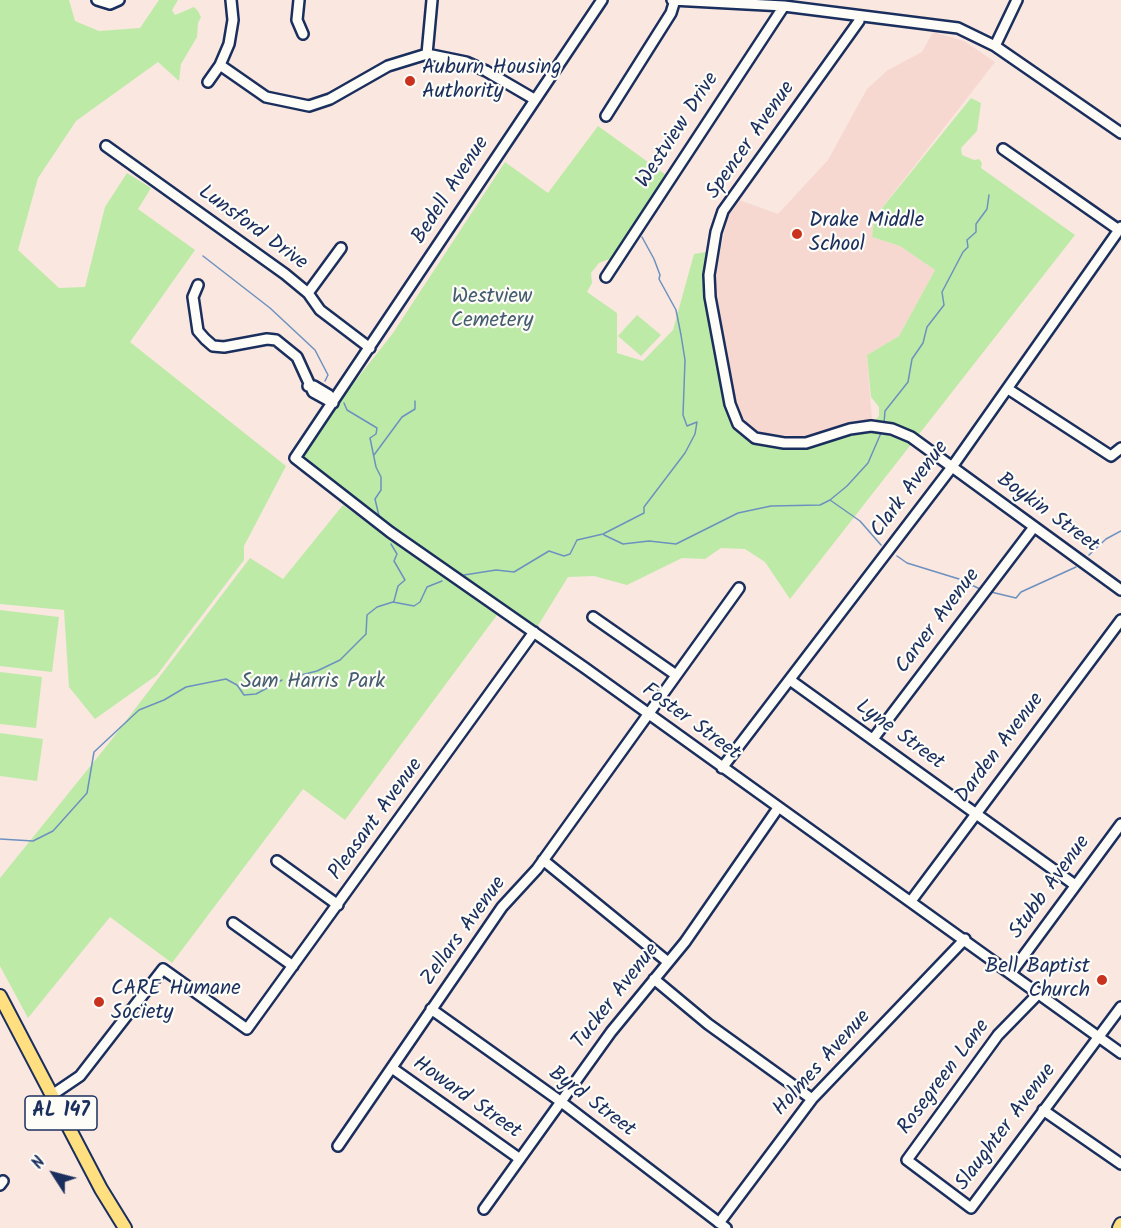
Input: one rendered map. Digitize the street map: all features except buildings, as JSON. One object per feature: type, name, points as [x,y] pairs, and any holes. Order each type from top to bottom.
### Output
[{"type":"main road","name":"AL 147","points":[[0,996],[101,1189],[125,1228]]},
{"type":"street","points":[[97,0],[110,4],[119,0]]},
{"type":"street","points":[[208,82],[220,65],[229,44],[232,20],[231,0]]},
{"type":"street","points":[[299,0],[297,20],[303,34]]},
{"type":"street","points":[[427,54],[432,0]]},
{"type":"street","name":"Bedell Avenue","points":[[333,402],[534,99],[603,0]]},
{"type":"street","points":[[606,117],[671,13],[674,0],[784,6],[948,26],[968,32],[995,46],[1121,133]]},
{"type":"street","points":[[995,46],[1017,0]]},
{"type":"street","name":"Westview Drive","points":[[606,277],[784,6]]},
{"type":"street","name":"Spencer Avenue","points":[[859,16],[859,21],[723,211],[716,232],[709,275],[710,297],[730,404],[738,424],[755,438],[784,443],[806,443],[850,429],[871,426],[892,429],[911,437],[952,466]]},
{"type":"street","points":[[220,65],[266,97],[309,106],[330,99],[388,66],[427,54],[466,63],[486,71],[534,99]]},
{"type":"street","name":"Lunsford Drive","points":[[106,146],[308,293],[320,310],[369,348]]},
{"type":"street","points":[[1003,149],[1120,229]]},
{"type":"street","name":"Clark Avenue","points":[[722,768],[952,466],[1120,229]]},
{"type":"street","points":[[308,293],[341,248]]},
{"type":"street","points":[[198,285],[193,297],[198,331],[213,346],[224,347],[267,339],[276,340],[297,357],[308,386],[314,386],[329,395],[333,402]]},
{"type":"street","points":[[1008,389],[1111,456],[1121,448]]},
{"type":"street","name":"Foster Street","points":[[333,402],[295,458],[390,532],[965,939],[1121,1053]]},
{"type":"street","name":"Boykin Street","points":[[952,466],[1121,590]]},
{"type":"street","name":"Carver Avenue","points":[[873,739],[1034,527]]},
{"type":"street","name":"Zellars Avenue","points":[[338,1146],[502,906],[543,860],[739,588]]},
{"type":"street","points":[[593,617],[676,675]]},
{"type":"street","name":"Darden Avenue","points":[[911,901],[1121,620]]},
{"type":"street","name":"Pleasant Avenue","points":[[52,1095],[80,1077],[163,969],[247,1029],[534,632]]},
{"type":"street","name":"Lyne Street","points":[[790,680],[1075,885]]},
{"type":"street","name":"Tucker Avenue","points":[[484,1209],[560,1101],[668,962],[778,808]]},
{"type":"street","name":"Stubb Avenue","points":[[1011,973],[1121,824]]},
{"type":"street","points":[[543,860],[668,962]]},
{"type":"street","points":[[277,861],[338,905]]},
{"type":"street","points":[[233,923],[293,966]]},
{"type":"street","name":"Holmes Avenue","points":[[722,1225],[812,1099],[965,939]]},
{"type":"street","points":[[654,979],[708,1024],[812,1099]]},
{"type":"street","name":"Rosegreen Lane","points":[[907,1160],[998,1035],[1039,993]]},
{"type":"street","name":"Slaughter Avenue","points":[[907,1160],[971,1208],[1121,1007]]},
{"type":"street","name":"Byrd Street","points":[[431,1010],[560,1101],[722,1225]]},
{"type":"street","name":"Howard Street","points":[[392,1068],[520,1159]]},
{"type":"street","points":[[1043,1110],[1121,1164]]},
{"type":"shaded area","name":"Drake Middle School","points":[[933,32],[964,41],[995,62],[874,218],[872,237],[900,246],[935,270],[899,336],[867,355],[872,420],[810,437],[755,433],[737,409],[716,295],[716,270],[728,216],[739,200],[778,214],[828,160],[867,89],[888,70],[922,52]]},
{"type":"green space","points":[[0,0],[69,0],[75,21],[99,31],[140,28],[159,0],[178,0],[172,10],[175,15],[194,7],[198,11],[201,17],[197,37],[181,64],[179,81],[158,62],[76,121],[38,178],[18,250],[59,288],[85,287],[105,207],[127,173],[151,188],[138,209],[195,250],[130,342],[286,466],[244,546],[244,560],[157,675],[95,719],[69,687],[64,610],[0,604]]},
{"type":"green space","name":"Westview Cemetery","points":[[971,98],[981,103],[977,131],[961,148],[962,155],[974,160],[979,159],[982,163],[981,168],[1075,235],[790,599],[765,562],[745,549],[721,548],[705,559],[682,558],[627,585],[594,576],[568,577],[534,632],[295,458],[393,333],[505,162],[548,193],[598,126],[666,175],[612,258],[599,263],[591,273],[592,283],[587,292],[617,313],[617,353],[643,361],[673,330],[694,254],[706,252],[730,404],[748,434],[784,443],[871,426],[879,416],[879,407],[871,397],[867,355],[899,336],[935,270],[900,246],[872,237],[874,218]]},
{"type":"green space","points":[[637,315],[661,335],[641,356],[618,336]]},
{"type":"green space","name":"Sam Harris Park","points":[[343,505],[497,615],[345,820],[303,789],[172,963],[110,917],[28,1018],[0,966],[0,878],[109,743],[250,558],[283,579]]},
{"type":"green space","points":[[0,610],[59,617],[52,672],[0,666]]},
{"type":"green space","points":[[0,672],[42,677],[36,728],[0,724]]},
{"type":"green space","points":[[0,733],[43,739],[37,781],[0,776]]},
{"type":"waterway","points":[[884,423],[885,411],[908,382],[912,359],[923,343],[927,327],[944,305],[942,292],[963,252],[968,247],[967,240],[976,232],[976,224],[987,209],[989,195]]},
{"type":"waterway","points":[[464,575],[496,570],[514,572],[549,551],[564,556],[570,554],[577,540],[603,534],[644,513],[644,507],[685,453],[695,434],[697,422],[687,426],[683,415],[685,360],[681,335],[676,310],[659,279],[660,275],[654,259],[642,237]]},
{"type":"waterway","points":[[203,256],[270,308],[315,350],[328,375],[325,381]]},
{"type":"waterway","points":[[374,455],[402,417],[415,409],[415,401]]},
{"type":"waterway","points":[[344,403],[347,410],[377,428],[376,434],[370,438],[376,467],[381,477],[381,490],[375,499],[379,516]]},
{"type":"waterway","points":[[830,500],[847,486],[868,463],[881,433]]},
{"type":"waterway","points":[[604,535],[623,544],[649,541],[676,544],[738,513],[771,506],[820,505],[830,500],[860,521],[881,545]]},
{"type":"waterway","points":[[1089,555],[1106,539],[1121,531]]},
{"type":"waterway","points":[[391,544],[397,554],[394,561],[405,580],[398,586],[394,601]]},
{"type":"waterway","points":[[897,556],[907,563],[959,579],[980,589]]},
{"type":"waterway","points":[[991,592],[1016,598],[1021,592],[1076,567]]},
{"type":"waterway","points":[[293,677],[317,671],[340,660],[366,634],[367,615],[377,607],[393,602],[414,606],[420,602],[427,587],[442,581]]},
{"type":"waterway","points":[[0,839],[33,841],[53,831],[87,793],[94,752],[139,710],[164,700],[186,687],[226,679],[237,685],[244,695],[256,694],[282,680]]},
{"type":"place","name":"Auburn Housing Authority","points":[[410,81]]},
{"type":"place","name":"Drake Middle School","points":[[797,234]]},
{"type":"place","name":"Bell Baptist Church","points":[[1102,980]]},
{"type":"place","name":"CARE Humane Society","points":[[99,1002]]}]
